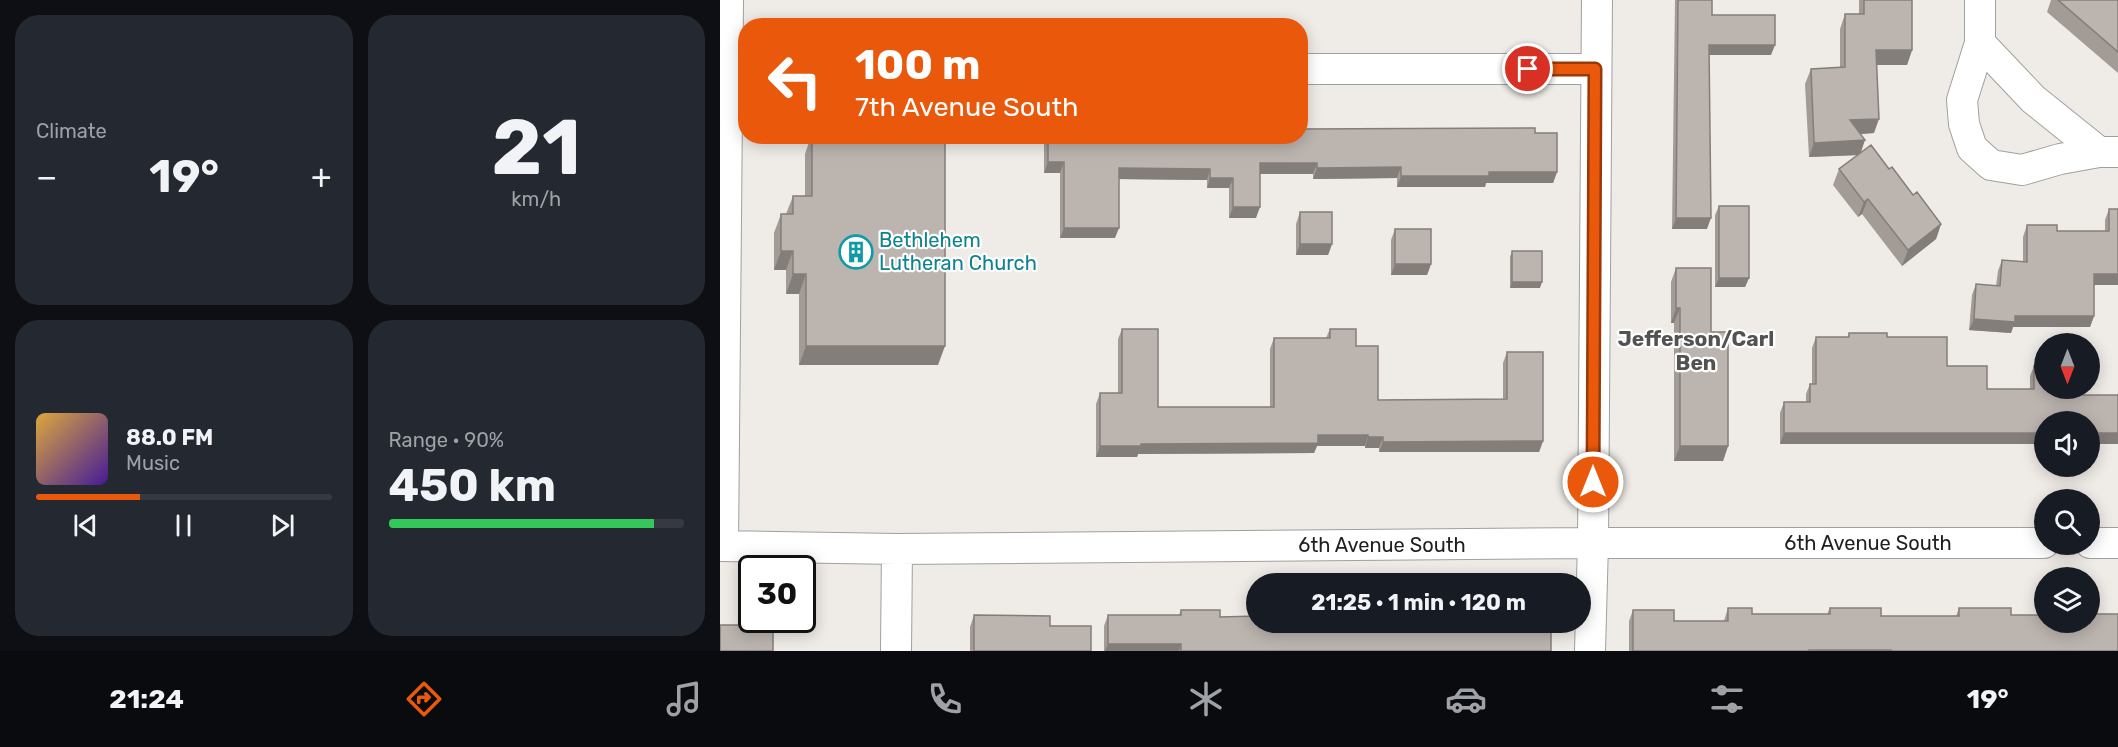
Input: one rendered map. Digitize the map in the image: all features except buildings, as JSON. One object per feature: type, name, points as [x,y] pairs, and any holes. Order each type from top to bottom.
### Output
[{"type":"street","points":[[722,546],[731,70],[728,0]]},
{"type":"street","points":[[1590,651],[1593,543],[1597,0]]},
{"type":"street","points":[[1980,0],[1980,44],[1962,100],[1964,124],[1972,148],[1991,165],[2022,170],[2060,159],[2109,152]]},
{"type":"street","points":[[1980,44],[2033,99],[2109,152]]},
{"type":"street","points":[[1308,69],[1595,69]]},
{"type":"street","name":"6th Avenue South","points":[[722,546],[897,549],[1593,543],[2034,543]]},
{"type":"street","points":[[2100,543],[2118,543]]},
{"type":"street","points":[[896,651],[897,549]]},
{"type":"place","name":"Bethlehem Lutheran Church","points":[[856,252]]},
{"type":"district","name":"Jefferson/Carl Ben","points":[[1696,350]]},
{"type":"route","points":[[1528,69],[1595,69],[1593,482]]}]
